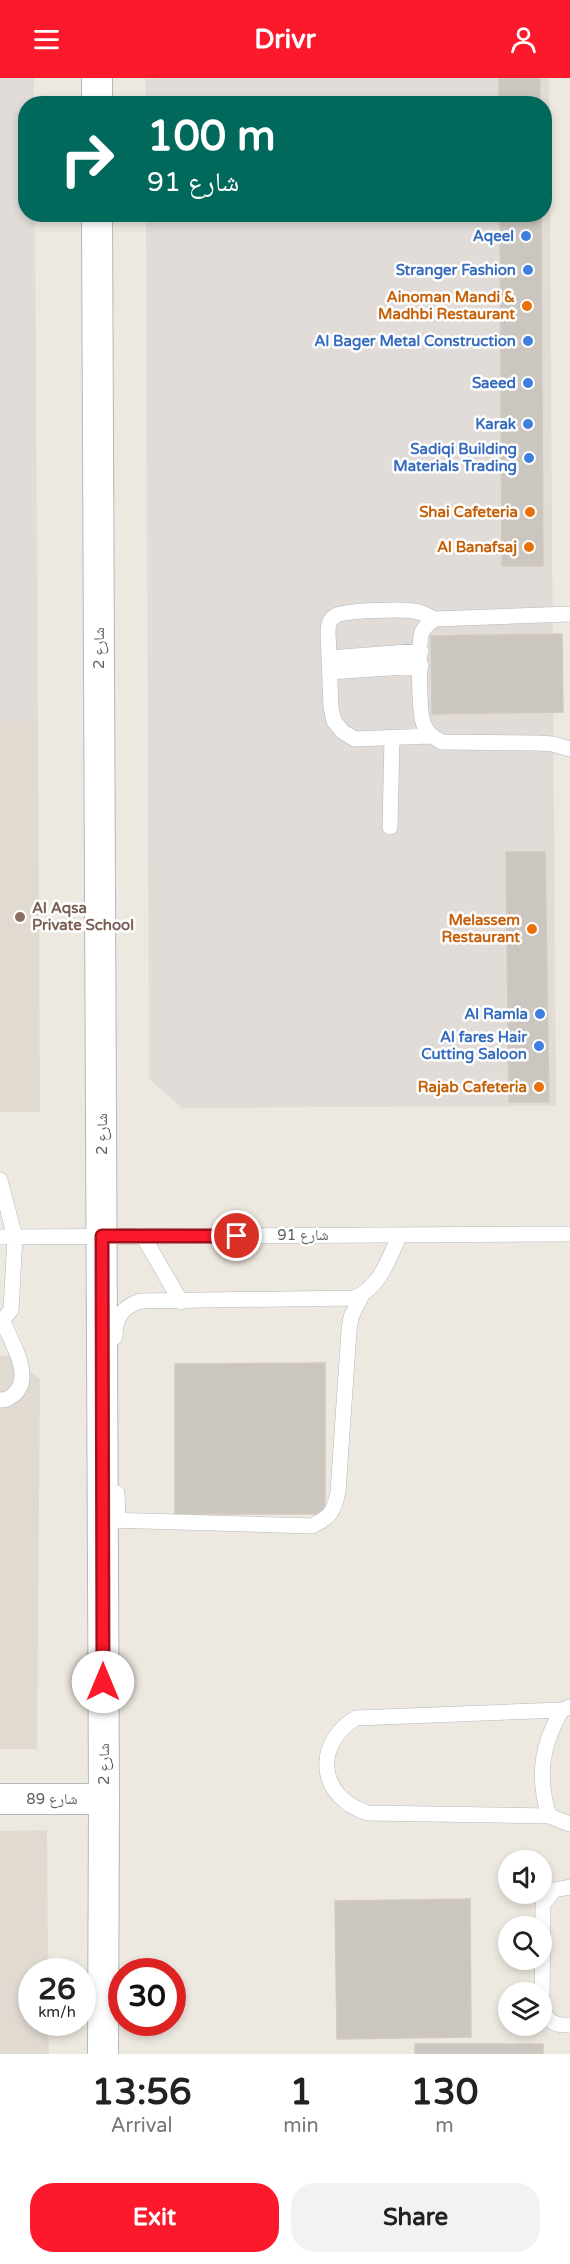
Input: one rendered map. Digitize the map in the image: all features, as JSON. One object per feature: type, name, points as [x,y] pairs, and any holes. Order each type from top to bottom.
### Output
[{"type":"street","points":[[97,78],[97,96]]},
{"type":"street","name":"شارع 2","points":[[97,222],[102,1236],[110,1520],[104,1799],[103,2054]]},
{"type":"street","name":"شارع 89","points":[[0,1799],[104,1799]]},
{"type":"lane","points":[[435,620],[417,611],[406,610],[339,613],[333,617],[328,624],[331,707],[334,721],[343,732],[355,738],[430,736],[449,743],[538,743],[570,749]]},
{"type":"lane","points":[[430,736],[423,724],[421,711],[421,634],[426,625],[435,620],[570,614]]},
{"type":"lane","points":[[329,665],[421,659]]},
{"type":"lane","points":[[390,827],[392,738]]},
{"type":"lane","points":[[0,1180],[7,1237],[11,1310],[2,1322],[20,1363],[23,1376],[18,1391],[6,1400],[0,1400]]},
{"type":"lane","name":"شارع 91","points":[[7,1237],[570,1234]]},
{"type":"lane","points":[[362,1295],[344,1299],[140,1301],[123,1310],[117,1317],[115,1335],[110,1520],[312,1526],[326,1519],[335,1507],[338,1492],[351,1317],[362,1295],[377,1283],[400,1235]]},
{"type":"lane","points":[[143,1236],[182,1302]]},
{"type":"lane","points":[[566,1708],[356,1718],[334,1736],[328,1749],[326,1763],[328,1777],[338,1796],[354,1809],[368,1813],[549,1816],[570,1824]]},
{"type":"lane","points":[[549,1816],[541,1780],[542,1762],[545,1744],[566,1708]]},
{"type":"lane","points":[[570,1887],[554,1890],[543,1904],[542,1994],[543,2012],[548,2019],[554,2024],[570,2025]]},
{"type":"shaded area","points":[[0,78],[34,78],[34,96],[18,96],[18,222],[35,222],[38,722],[0,722]]},
{"type":"shaded area","points":[[145,78],[549,78],[549,96],[146,96]]},
{"type":"shaded area","points":[[146,222],[550,222],[556,1106],[182,1108],[149,1079]]},
{"type":"shaded area","name":"Al Aqsa Private School","points":[[0,722],[38,722],[40,1112],[0,1112]]},
{"type":"shaded area","points":[[13,1355],[40,1380],[37,1749],[0,1749],[0,1356]]},
{"type":"shaded area","points":[[47,1830],[48,1958],[18,1958],[18,2036],[48,2036],[49,2054],[0,2054],[0,1831]]},
{"type":"building","points":[[499,78],[540,78],[540,96],[499,96]]},
{"type":"building","points":[[500,222],[541,222],[543,566],[502,566]]},
{"type":"building","points":[[562,634],[563,712],[432,714],[431,636]]},
{"type":"building","points":[[506,852],[545,852],[549,1102],[509,1102]]},
{"type":"building","points":[[325,1363],[325,1514],[175,1514],[175,1364]]},
{"type":"building","points":[[470,1899],[471,2037],[337,2039],[335,1901]]},
{"type":"building","points":[[415,2044],[543,2044],[543,2054],[415,2054]]},
{"type":"place","name":"Aqeel","points":[[526,236]]},
{"type":"place","name":"Stranger Fashion","points":[[528,270]]},
{"type":"place","name":"Ainoman Mandi & Madhbi Restaurant","points":[[527,306]]},
{"type":"place","name":"Al Bager Metal Construction","points":[[528,341]]},
{"type":"place","name":"Saeed","points":[[528,383]]},
{"type":"place","name":"Karak","points":[[528,424]]},
{"type":"place","name":"Sadiqi Building Materials Trading","points":[[529,458]]},
{"type":"place","name":"Shai Cafeteria","points":[[530,512]]},
{"type":"place","name":"Al Banafsaj","points":[[529,547]]},
{"type":"place","name":"Al Aqsa Private School","points":[[20,917]]},
{"type":"place","name":"Melassem Restaurant","points":[[532,929]]},
{"type":"place","name":"Al Ramla","points":[[540,1014]]},
{"type":"place","name":"Al fares Hair Cutting Saloon","points":[[539,1046]]},
{"type":"place","name":"Rajab Cafeteria","points":[[539,1087]]},
{"type":"route","points":[[103,1682],[102,1236],[237,1236]]}]
